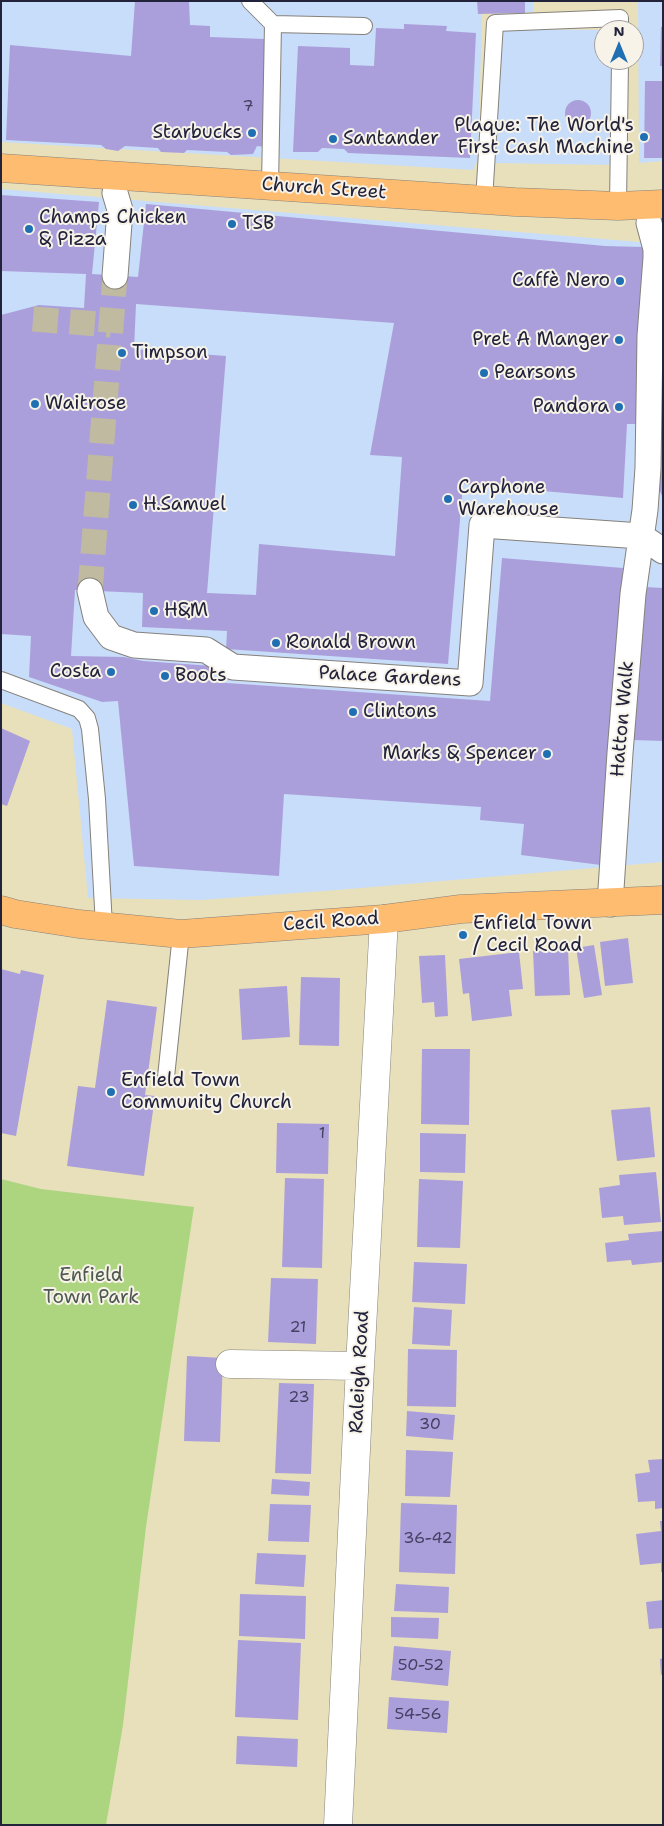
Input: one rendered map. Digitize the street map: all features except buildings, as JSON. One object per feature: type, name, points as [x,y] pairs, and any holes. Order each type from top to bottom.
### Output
[{"type":"main road","name":"Church Street","points":[[1,168],[484,200],[618,206],[653,210]]},
{"type":"main road","name":"Cecil Road","points":[[1,910],[79,924],[181,934],[268,926],[384,920],[462,909],[610,904],[663,900]]},
{"type":"street","points":[[115,193],[120,210],[115,276]]},
{"type":"street","name":"Hatton Walk","points":[[610,904],[633,594],[645,510],[648,468],[656,338],[656,249],[653,210]]},
{"type":"street","name":"Palace Gardens","points":[[90,591],[96,617],[111,636],[134,645],[206,650],[233,667],[470,684],[482,525],[641,536]]},
{"type":"street","points":[[641,536],[663,551]]},
{"type":"street","name":"Raleigh Road","points":[[338,1825],[384,920]]},
{"type":"street","points":[[230,1364],[360,1366]]},
{"type":"lane","points":[[250,1],[273,24],[364,26]]},
{"type":"lane","points":[[484,200],[495,23],[620,18],[620,20]]},
{"type":"lane","points":[[270,185],[273,24]]},
{"type":"lane","points":[[618,206],[620,70]]},
{"type":"lane","points":[[1,680],[79,710],[87,718],[90,729],[97,799],[104,926]]},
{"type":"lane","points":[[166,1077],[181,934]]},
{"type":"shaded area","points":[[1,1],[534,1],[533,12],[482,12],[478,159],[473,170],[1,142]]},
{"type":"shaded area","points":[[638,1],[663,1],[663,161],[639,163],[638,70],[644,70],[644,20],[638,20]]},
{"type":"shaded area","points":[[495,29],[594,30],[594,70],[615,70],[614,165],[493,163]]},
{"type":"shaded area","points":[[1,189],[663,244],[663,862],[201,900],[88,898],[72,729],[1,703]]},
{"type":"green space","name":"Enfield Town Park","points":[[1,1179],[41,1189],[194,1207],[146,1527],[123,1725],[106,1825],[1,1825]]},
{"type":"tunnel","points":[[90,591],[115,276]]},
{"type":"tunnel","points":[[33,319],[111,325]]},
{"type":"place","name":"Starbucks","points":[[252,133]]},
{"type":"place","name":"Plaque: The World's First Cash Machine","points":[[644,137]]},
{"type":"place","name":"Santander","points":[[333,139]]},
{"type":"place","name":"TSB","points":[[232,224]]},
{"type":"place","name":"Champs Chicken & Pizza","points":[[29,229]]},
{"type":"place","name":"Caffè Nero","points":[[620,281]]},
{"type":"place","name":"Pret A Manger","points":[[619,340]]},
{"type":"place","name":"Timpson","points":[[122,353]]},
{"type":"place","name":"Pearsons","points":[[484,373]]},
{"type":"place","name":"Waitrose","points":[[35,404]]},
{"type":"place","name":"Pandora","points":[[619,407]]},
{"type":"place","name":"Carphone Warehouse","points":[[448,499]]},
{"type":"place","name":"H.Samuel","points":[[133,505]]},
{"type":"place","name":"H&M","points":[[154,611]]},
{"type":"place","name":"Ronald Brown","points":[[276,643]]},
{"type":"place","name":"Costa","points":[[111,672]]},
{"type":"place","name":"Boots","points":[[165,676]]},
{"type":"place","name":"Clintons","points":[[353,712]]},
{"type":"place","name":"Marks & Spencer","points":[[547,754]]},
{"type":"place","name":"Enfield Town / Cecil Road","points":[[463,935]]},
{"type":"place","name":"Enfield Town Community Church","points":[[111,1092]]}]
